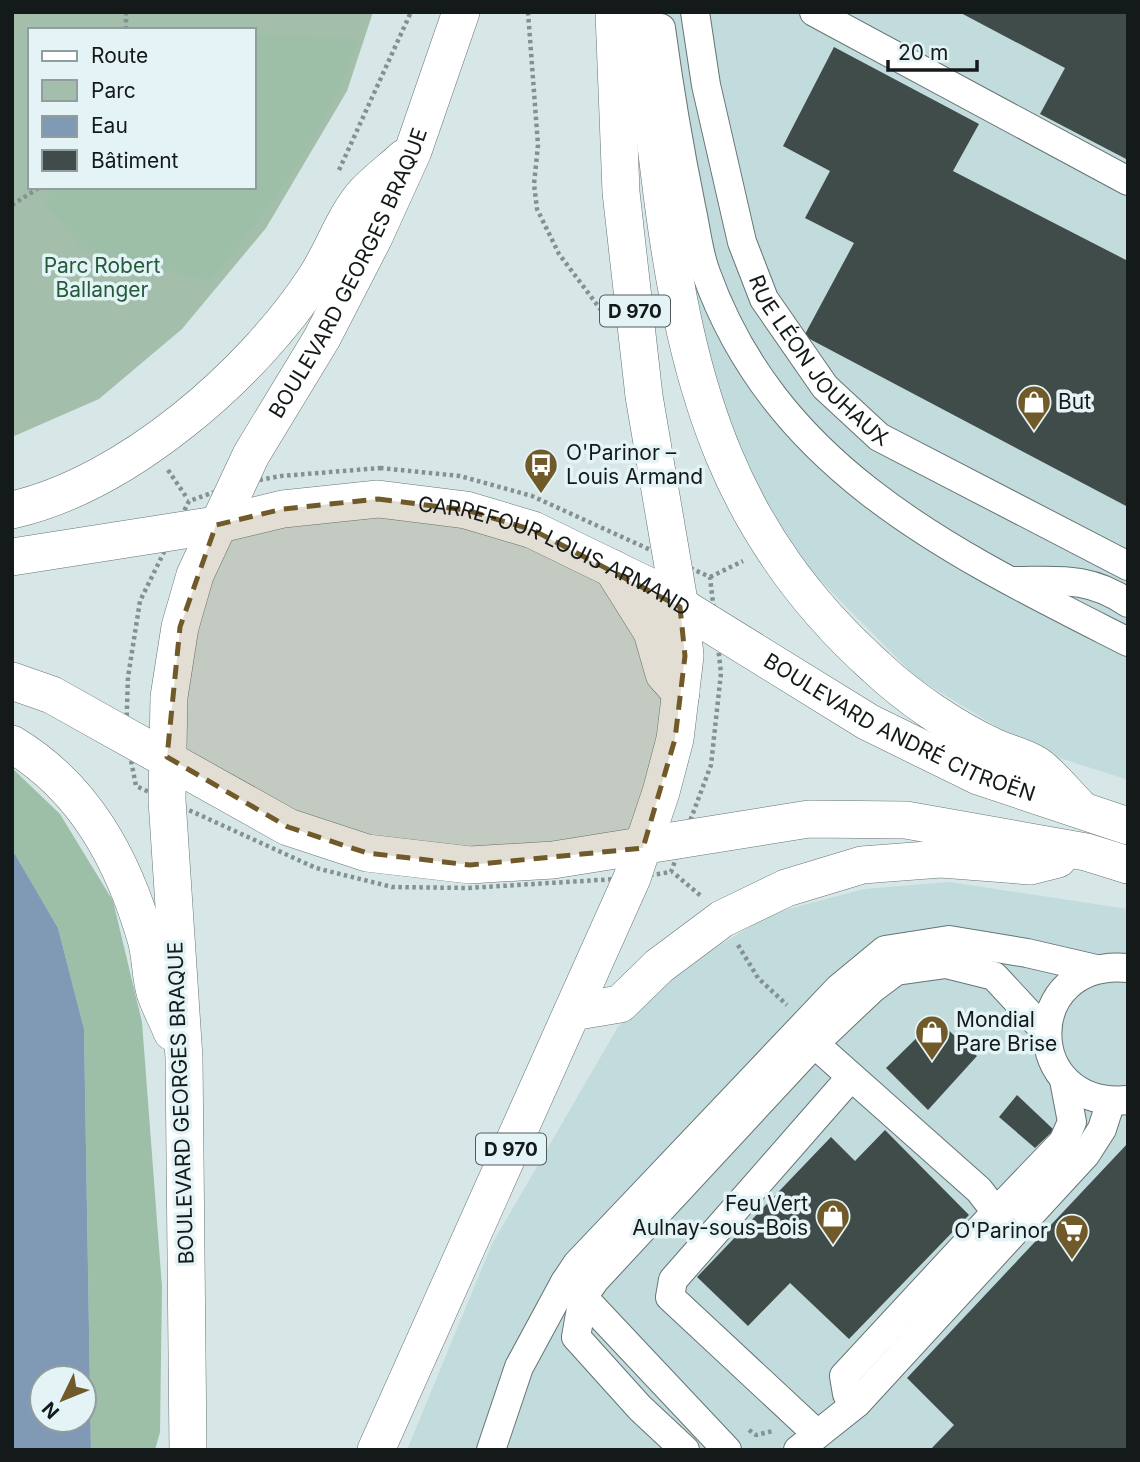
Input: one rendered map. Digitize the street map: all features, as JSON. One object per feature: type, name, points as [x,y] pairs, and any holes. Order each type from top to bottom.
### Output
[{"type":"main road","name":"BOULEVARD GEORGES BRAQUE","points":[[216,525],[322,338],[374,237],[413,150],[461,12]]},
{"type":"main road","name":"D 970","points":[[614,12],[621,192],[644,396],[680,607]]},
{"type":"main road","points":[[644,12],[654,135],[671,259],[689,357],[710,428],[746,502],[771,547],[824,619],[878,670],[939,714],[982,740],[1040,767],[1084,813]]},
{"type":"main road","points":[[12,510],[29,507],[93,479],[151,444],[201,406],[267,342],[316,277],[364,194],[413,150]]},
{"type":"main road","name":"CARREFOUR LOUIS ARMAND","points":[[216,525],[282,509],[378,499],[466,510],[533,530],[611,567],[680,607],[685,656],[675,739],[638,863]]},
{"type":"main road","points":[[12,557],[216,525]]},
{"type":"main road","points":[[167,757],[169,697],[180,627],[195,575],[216,525]]},
{"type":"main road","points":[[611,567],[652,632],[664,674],[681,693]]},
{"type":"main road","name":"BOULEVARD ANDRÉ CITROËN","points":[[680,607],[868,722],[978,776],[1128,826]]},
{"type":"main road","points":[[12,681],[52,695],[288,827],[367,853],[470,865],[553,860],[638,863],[685,838],[809,819],[906,820],[1086,852],[1128,865]]},
{"type":"main road","points":[[12,744],[71,792],[98,828],[126,876],[147,942],[155,992],[184,1058]]},
{"type":"main road","name":"BOULEVARD GEORGES BRAQUE","points":[[167,757],[167,800],[184,1058],[188,1450]]},
{"type":"main road","points":[[572,1012],[620,1004],[659,966],[722,919],[786,888],[862,865],[942,859],[1030,866],[1086,852]]},
{"type":"main road","name":"D 970","points":[[376,1450],[638,863]]},
{"type":"lane","points":[[657,12],[673,118],[705,271],[738,348],[779,407],[836,467],[902,517],[1008,581],[1128,642]]},
{"type":"lane","name":"RUE LÉON JOUHAUX","points":[[695,12],[708,97],[742,242],[764,299],[825,387],[879,437],[1128,566]]},
{"type":"lane","points":[[814,12],[1128,181]]},
{"type":"lane","points":[[1008,581],[1083,580],[1122,591]]},
{"type":"lane","points":[[491,1450],[519,1367],[574,1290],[595,1280],[807,1033],[839,988],[885,950],[949,940],[1027,953],[1096,970]]},
{"type":"lane","points":[[807,1033],[896,971],[946,964],[994,976],[1046,1031]]},
{"type":"lane","points":[[850,1079],[673,1280],[670,1297],[809,1444],[857,1403],[1086,1154],[1119,1101],[1086,1095],[1064,1080],[1054,1066],[1046,1031],[1056,998],[1067,985],[1086,972],[1128,968]]},
{"type":"lane","points":[[807,1033],[850,1079],[979,1190],[996,1212]]},
{"type":"lane","points":[[857,1403],[846,1394],[844,1376],[1063,1142],[1072,1122],[1064,1080]]},
{"type":"lane","points":[[574,1290],[576,1337],[640,1408],[685,1450]]},
{"type":"lane","points":[[574,1290],[727,1450]]},
{"type":"path","points":[[332,180],[367,114],[411,12]]},
{"type":"path","points":[[528,12],[538,145],[534,184],[537,209],[559,254],[605,315]]},
{"type":"path","points":[[12,205],[37,189]]},
{"type":"path","points":[[631,527],[632,541],[532,496],[460,476],[380,468],[281,476],[237,484],[190,501],[140,601],[128,677],[126,735],[136,786],[316,869],[391,887],[468,888],[638,863],[671,872],[689,883],[722,919],[758,978],[807,1033]]},
{"type":"path","points":[[671,872],[711,765],[721,673],[710,577]]},
{"type":"highlighted area","points":[[378,499],[466,510],[533,530],[680,607],[685,656],[675,739],[643,848],[470,865],[367,853],[288,827],[167,757],[180,627],[216,525],[283,509]]},
{"type":"shaded area","points":[[667,12],[1128,12],[1128,780],[1035,750],[917,678],[798,558],[730,436],[700,333]]},
{"type":"shaded area","points":[[949,882],[1128,909],[1128,1450],[407,1450],[492,1244],[618,1027],[664,984],[701,956],[773,913],[864,889]]},
{"type":"green space","name":"Parc Robert Ballanger","points":[[12,12],[373,12],[347,91],[266,228],[182,329],[99,399],[12,437]]},
{"type":"green space","points":[[256,36],[358,39],[332,104],[315,136],[275,198],[231,255],[208,281],[84,250],[44,204],[53,189],[256,189]]},
{"type":"green space","points":[[12,768],[60,814],[113,901],[142,1022],[162,1287],[160,1432],[155,1450],[91,1450],[91,1434],[98,1434],[98,1364],[90,1364],[84,1029],[58,928],[12,849]]},
{"type":"water","points":[[12,849],[58,928],[84,1029],[90,1364],[28,1364],[28,1434],[91,1434],[91,1450],[12,1450]]},
{"type":"building","points":[[959,12],[1128,12],[1128,160],[1040,114],[1065,68]]},
{"type":"building","points":[[834,47],[979,124],[953,171],[1128,261],[1128,507],[804,336],[854,243],[805,218],[830,171],[783,146]]},
{"type":"building","name":"Mondial Pare Brise","points":[[936,1019],[977,1056],[928,1110],[886,1068]]},
{"type":"building","points":[[1017,1095],[1054,1130],[1035,1148],[999,1117]]},
{"type":"building","name":"Feu Vert Aulnay-sous-Bois","points":[[885,1130],[969,1215],[849,1339],[790,1283],[748,1326],[697,1277],[831,1137],[855,1161]]},
{"type":"building","name":"O'Parinor","points":[[1128,1143],[1128,1450],[930,1450],[954,1425],[907,1378]]},
{"type":"place","name":"But","points":[[1034,432]]},
{"type":"place","name":"O'Parinor – Louis Armand","points":[[541,495]]},
{"type":"place","name":"Mondial Pare Brise","points":[[932,1062]]},
{"type":"place","name":"Feu Vert Aulnay-sous-Bois","points":[[833,1246]]},
{"type":"place","name":"O'Parinor","points":[[1072,1261]]}]
